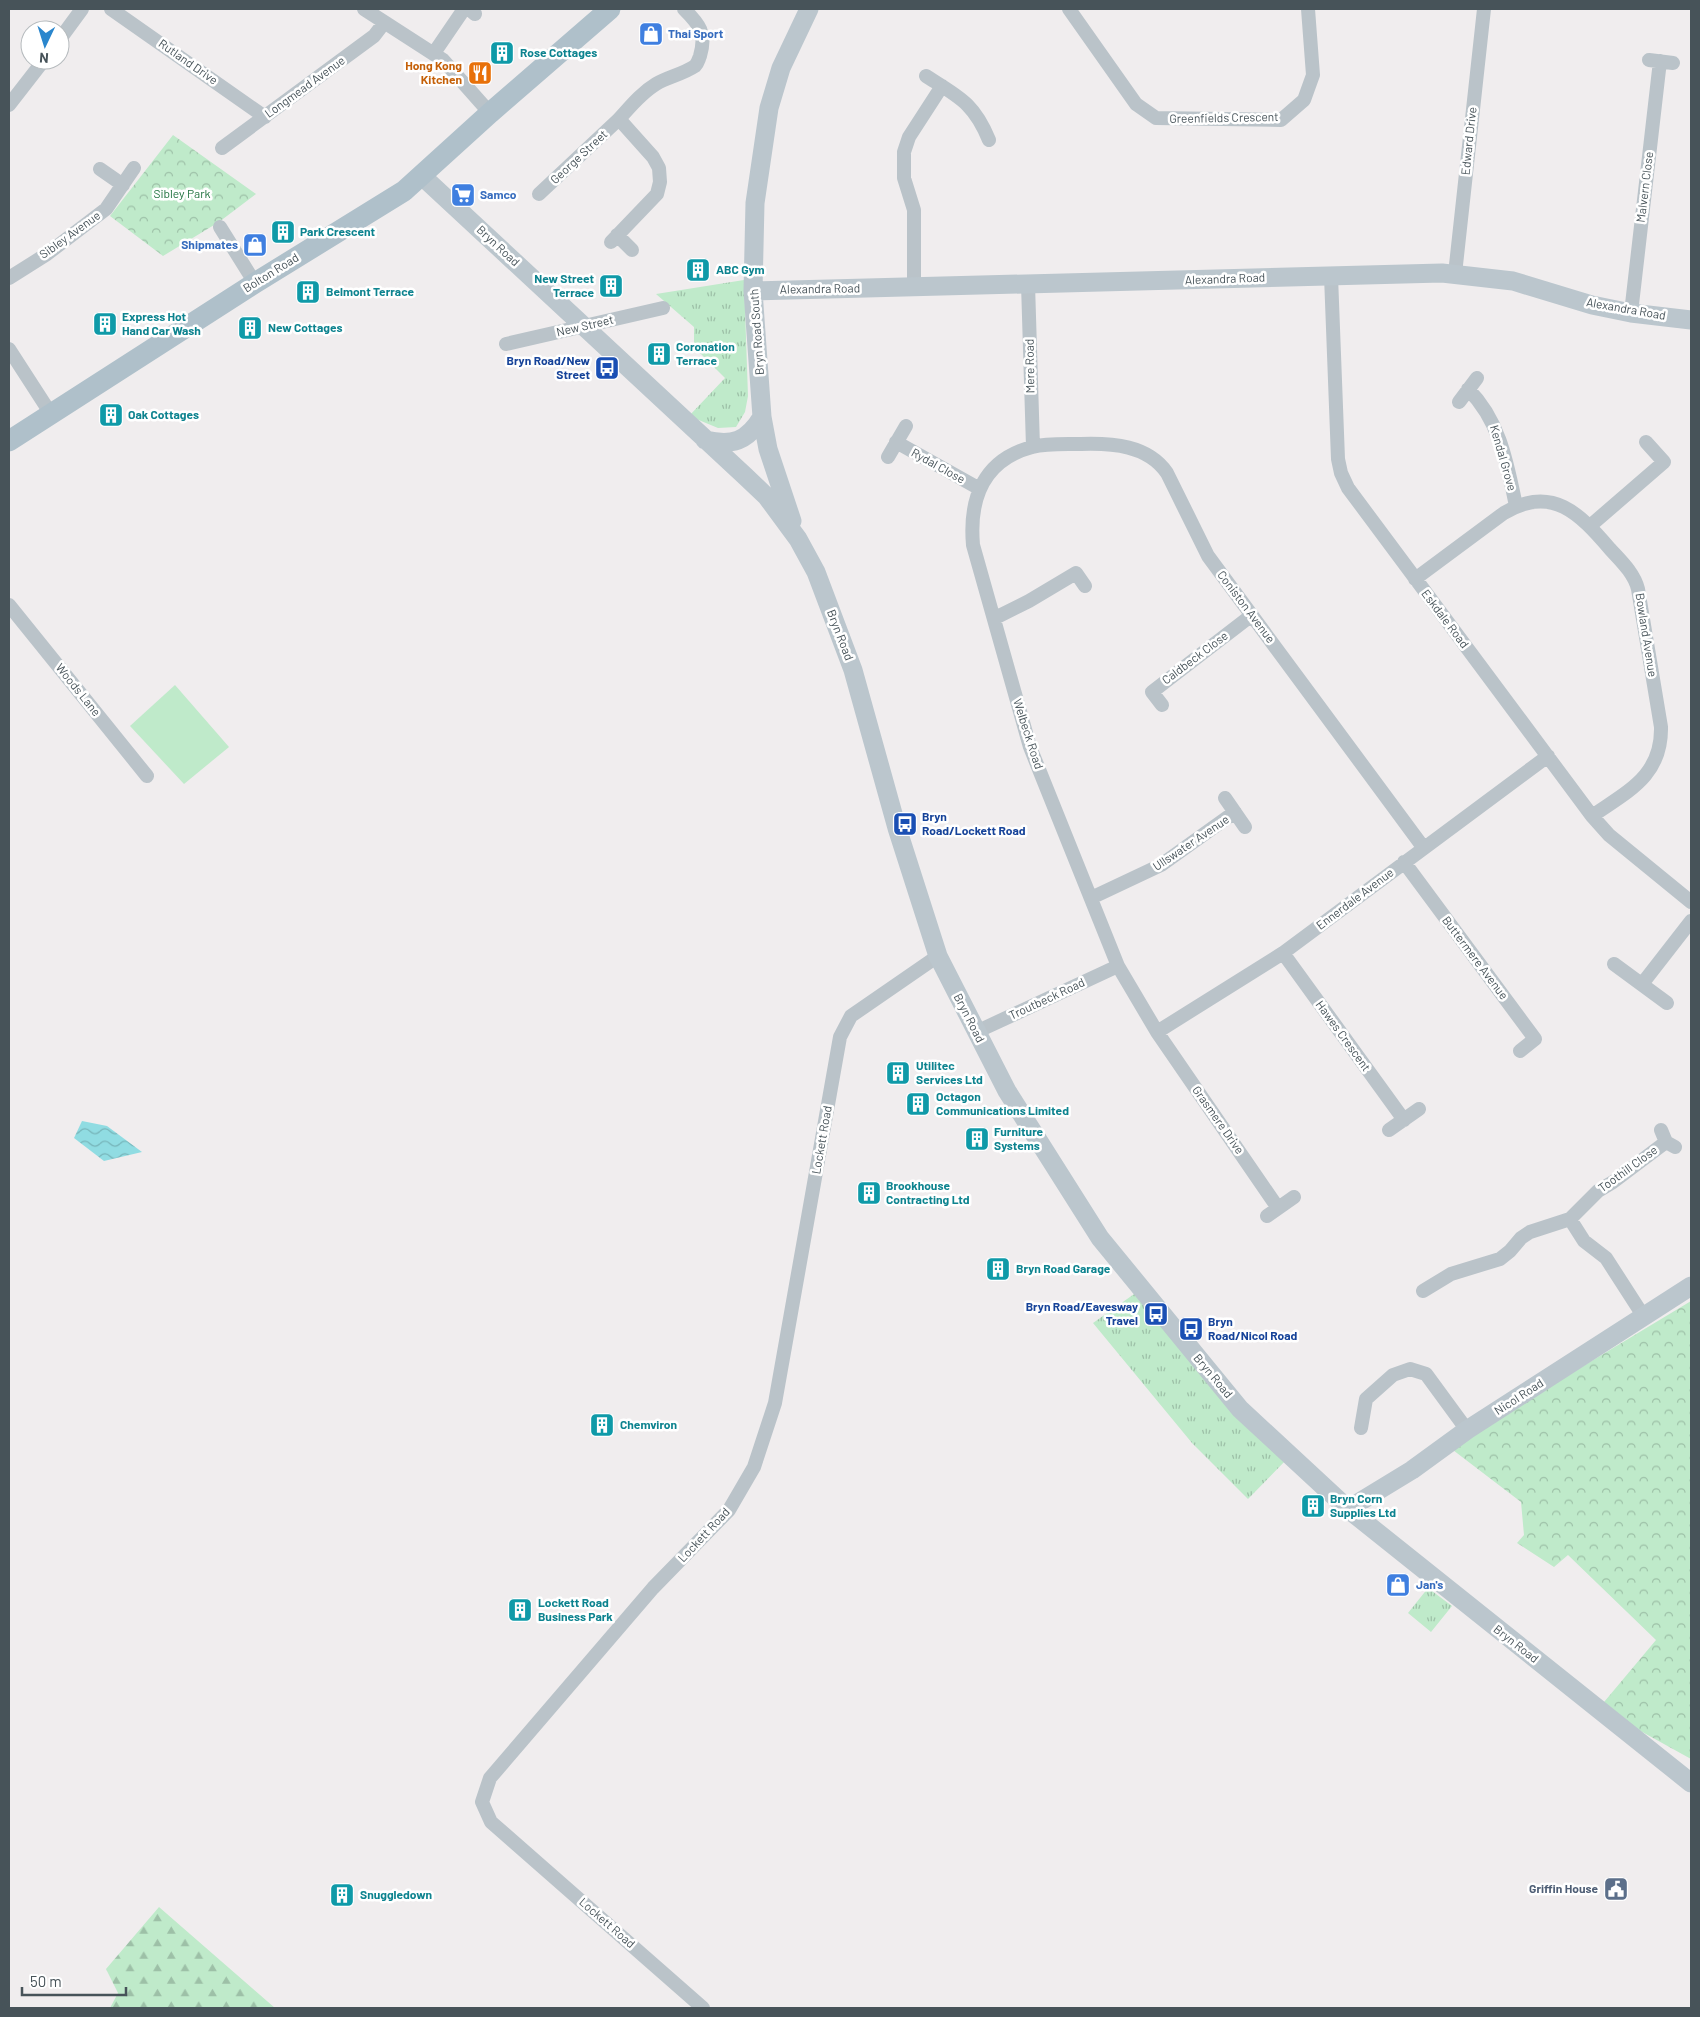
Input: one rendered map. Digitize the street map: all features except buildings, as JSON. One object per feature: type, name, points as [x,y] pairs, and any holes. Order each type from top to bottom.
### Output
[{"type":"main road","name":"Bolton Road","points":[[9,440],[254,284],[388,202],[422,176],[490,113],[610,9]]},
{"type":"main road","name":"Bryn Road South","points":[[798,539],[768,449],[762,417],[753,291],[756,203],[769,108],[781,68],[809,9]]},
{"type":"main road","name":"Bryn Road","points":[[422,176],[767,497],[798,539],[816,572],[853,670],[897,828],[938,956],[1007,1091],[1100,1238],[1240,1408],[1348,1509],[1691,1783]]},
{"type":"main road","name":"Alexandra Road","points":[[753,291],[1454,274],[1513,281],[1592,305],[1630,313],[1691,320]]},
{"type":"main road","points":[[705,440],[724,444],[735,442],[756,428],[762,417]]},
{"type":"main road","name":"Nicol Road","points":[[1348,1509],[1412,1470],[1467,1430],[1691,1286]]},
{"type":"street","points":[[70,25],[82,9]]},
{"type":"street","name":"Rutland Drive","points":[[111,9],[265,117]]},
{"type":"street","points":[[364,9],[443,60],[490,113]]},
{"type":"street","name":"George Street","points":[[539,194],[644,93],[655,85],[698,64],[703,36],[698,24],[684,9]]},
{"type":"street","name":"Greenfields Crescent","points":[[1069,9],[1136,104],[1156,118],[1281,120],[1304,100],[1313,75],[1308,9]]},
{"type":"street","name":"Edward Drive","points":[[1454,274],[1484,9]]},
{"type":"street","points":[[434,53],[470,10]]},
{"type":"street","name":"Longmead Avenue","points":[[222,148],[374,36],[384,23]]},
{"type":"street","name":"Malvern Close","points":[[1630,313],[1661,61]]},
{"type":"street","points":[[11,97],[35,70]]},
{"type":"street","points":[[926,76],[966,101],[989,140]]},
{"type":"street","points":[[914,287],[914,210],[904,178],[904,152],[909,137],[942,86]]},
{"type":"street","points":[[619,119],[653,157],[659,168],[660,182],[657,194],[614,238],[632,250]]},
{"type":"street","name":"Sibley Avenue","points":[[9,278],[47,254],[106,209],[134,168]]},
{"type":"street","points":[[100,169],[123,185]]},
{"type":"street","points":[[220,226],[254,284]]},
{"type":"street","name":"Eskdale Road","points":[[1331,276],[1338,458],[1340,473],[1348,488],[1592,816],[1610,835],[1691,902]]},
{"type":"street","name":"Mere Road","points":[[1028,284],[1033,446]]},
{"type":"street","name":"New Street","points":[[506,344],[664,308]]},
{"type":"street","points":[[9,349],[51,414]]},
{"type":"street","points":[[1459,402],[1476,378]]},
{"type":"street","name":"Kendal Grove","points":[[1468,390],[1485,408],[1497,430],[1506,458],[1516,506]]},
{"type":"street","name":"Rydal Close","points":[[888,457],[906,426]]},
{"type":"street","name":"Rydal Close","points":[[896,442],[980,489]]},
{"type":"street","points":[[1590,526],[1664,462],[1646,442]]},
{"type":"street","name":"Coniston Avenue","points":[[1033,446],[1116,445],[1140,452],[1158,461],[1167,474],[1208,556],[1423,847]]},
{"type":"street","name":"Welbeck Road","points":[[1033,446],[1020,451],[1001,463],[980,489],[973,510],[973,545],[1030,747],[1118,966],[1157,1032]]},
{"type":"street","name":"Bowland Avenue","points":[[1416,579],[1516,506],[1537,501],[1555,503],[1572,510],[1590,526],[1632,574],[1636,581],[1661,727],[1661,739],[1657,757],[1648,774],[1592,816]]},
{"type":"street","points":[[995,618],[1029,601],[1076,573],[1085,586]]},
{"type":"street","name":"Woods Lane","points":[[9,604],[147,776]]},
{"type":"street","name":"Caldbeck Close","points":[[1162,705],[1152,692],[1252,615]]},
{"type":"street","name":"Ennerdale Avenue","points":[[1157,1032],[1283,953],[1423,847],[1548,756]]},
{"type":"street","name":"Ullswater Avenue","points":[[1225,798],[1245,826]]},
{"type":"street","name":"Ullswater Avenue","points":[[1091,898],[1162,865],[1235,812]]},
{"type":"street","name":"Buttermere Avenue","points":[[1404,862],[1535,1039],[1520,1051]]},
{"type":"street","points":[[1642,984],[1691,921]]},
{"type":"street","name":"Hawes Crescent","points":[[1283,953],[1404,1120]]},
{"type":"street","name":"Lockett Road","points":[[703,2008],[491,1822],[482,1802],[490,1778],[650,1592],[729,1510],[754,1466],[775,1403],[840,1037],[850,1016],[938,956]]},
{"type":"street","points":[[1614,964],[1667,1003]]},
{"type":"street","name":"Troutbeck Road","points":[[976,1032],[1118,966]]},
{"type":"street","name":"Grasmere Drive","points":[[1157,1032],[1273,1212],[1294,1197]]},
{"type":"street","points":[[1389,1130],[1419,1109]]},
{"type":"street","name":"Toothill Close","points":[[1422,1293],[1450,1274],[1500,1258],[1530,1232],[1570,1219],[1598,1191],[1613,1182],[1667,1139]]},
{"type":"street","points":[[1570,1219],[1584,1240],[1606,1258],[1644,1317]]},
{"type":"street","points":[[1361,1428],[1366,1399],[1393,1375],[1410,1369],[1426,1374],[1467,1430]]},
{"type":"green space","name":"Sibley Park","points":[[173,135],[256,194],[219,222],[163,256],[110,216]]},
{"type":"green space","points":[[744,280],[748,396],[745,412],[736,427],[718,428],[689,416],[725,378],[694,347],[694,327],[656,294]]},
{"type":"green space","points":[[175,685],[229,747],[184,784],[130,726]]},
{"type":"green space","points":[[1137,1292],[1287,1459],[1248,1499],[1192,1443],[1093,1323]]},
{"type":"green space","points":[[1691,1301],[1691,1759],[1599,1708],[1656,1640],[1568,1555],[1554,1567],[1517,1543],[1524,1535],[1521,1502],[1449,1447]]},
{"type":"green space","points":[[1428,1588],[1452,1606],[1431,1632],[1408,1613]]},
{"type":"green space","points":[[159,1907],[275,2008],[110,2008],[118,1993],[106,1969]]},
{"type":"water","points":[[82,1121],[107,1126],[142,1152],[104,1161],[74,1138]]},
{"type":"place","name":"Thai Sport","points":[[651,34]]},
{"type":"place","name":"Rose Cottages","points":[[502,53]]},
{"type":"place","name":"Hong Kong Kitchen","points":[[480,73]]},
{"type":"place","name":"Samco","points":[[463,195]]},
{"type":"place","name":"Park Crescent","points":[[283,232]]},
{"type":"place","name":"Shipmates","points":[[255,245]]},
{"type":"place","name":"ABC Gym","points":[[698,270]]},
{"type":"place","name":"New Street Terrace","points":[[611,286]]},
{"type":"place","name":"Belmont Terrace","points":[[308,292]]},
{"type":"place","name":"Express Hot Hand Car Wash","points":[[105,324]]},
{"type":"place","name":"New Cottages","points":[[250,328]]},
{"type":"place","name":"Coronation Terrace","points":[[659,354]]},
{"type":"place","name":"Bryn Road/New Street","points":[[607,368]]},
{"type":"place","name":"Oak Cottages","points":[[111,415]]},
{"type":"place","name":"Bryn Road/Lockett Road","points":[[905,824]]},
{"type":"place","name":"Utilitec Services Ltd","points":[[898,1073]]},
{"type":"place","name":"Octagon Communications Limited","points":[[918,1104]]},
{"type":"place","name":"Furniture Systems","points":[[977,1139]]},
{"type":"place","name":"Brookhouse Contracting Ltd","points":[[869,1193]]},
{"type":"place","name":"Bryn Road Garage","points":[[998,1269]]},
{"type":"place","name":"Bryn Road/Eavesway Travel","points":[[1156,1314]]},
{"type":"place","name":"Bryn Road/Nicol Road","points":[[1191,1329]]},
{"type":"place","name":"Chemviron","points":[[602,1425]]},
{"type":"place","name":"Bryn Corn Supplies Ltd","points":[[1313,1506]]},
{"type":"place","name":"Jan's","points":[[1398,1585]]},
{"type":"place","name":"Lockett Road Business Park","points":[[520,1610]]},
{"type":"place","name":"Griffin House","points":[[1616,1889]]},
{"type":"place","name":"Snuggledown","points":[[342,1895]]}]
